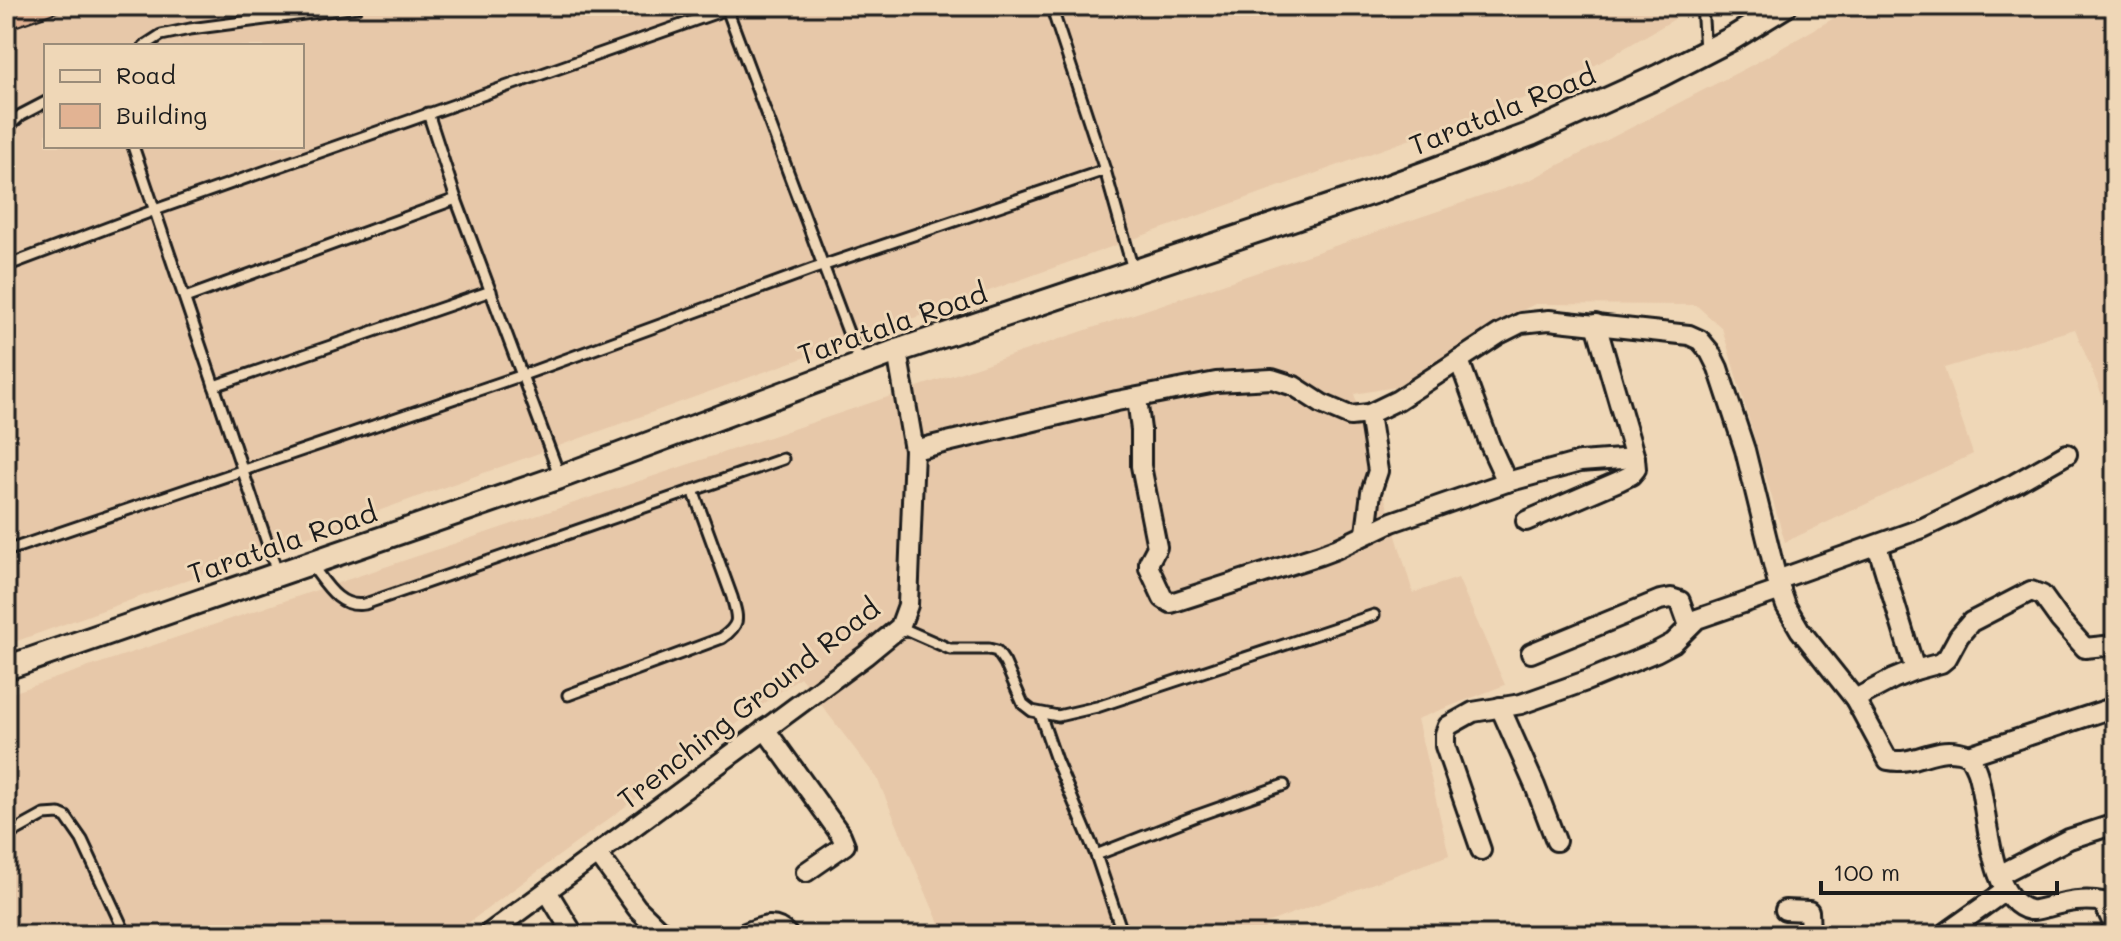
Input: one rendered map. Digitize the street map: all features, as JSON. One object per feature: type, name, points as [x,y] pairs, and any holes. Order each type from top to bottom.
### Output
[{"type":"street","name":"Taratala Road","points":[[6,668],[560,477],[897,351],[1379,190],[1531,134],[1659,76],[1785,6]]},
{"type":"street","points":[[914,450],[1216,382],[1272,379],[1294,386],[1322,404],[1350,416],[1369,414],[1398,400],[1521,323],[1549,320],[1689,335],[1700,340],[1718,368],[1745,450],[1786,606],[1800,630],[1855,699],[1888,760],[1900,762],[1956,750],[1969,755],[2115,707]]},
{"type":"street","points":[[1526,521],[1631,475],[1636,469],[1596,324]]},
{"type":"street","name":"Trenching Ground Road","points":[[487,935],[900,627],[908,605],[914,450],[897,351]]},
{"type":"street","points":[[1459,360],[1507,482]]},
{"type":"street","points":[[1137,398],[1141,466],[1157,547],[1149,568],[1167,601],[1176,602],[1320,555],[1392,522],[1507,482],[1580,462],[1635,458]]},
{"type":"street","points":[[1366,533],[1371,492],[1378,471],[1369,414]]},
{"type":"street","points":[[1481,850],[1445,746],[1448,726],[1459,718],[1473,712],[1521,704],[1656,652],[1673,643],[1697,619],[1923,528],[2067,454]]},
{"type":"street","points":[[1877,545],[1915,670]]},
{"type":"street","points":[[1855,699],[1915,670],[1941,663],[1971,622],[2031,591],[2042,595],[2085,648],[2115,647]]},
{"type":"street","points":[[1531,653],[1671,598],[1680,601],[1689,626]]},
{"type":"street","points":[[1500,707],[1556,841]]},
{"type":"street","points":[[765,729],[845,845],[806,872]]},
{"type":"street","points":[[1969,755],[1977,772],[1988,833],[2002,883],[2016,903],[2031,910],[2091,899],[2103,902],[2115,934]]},
{"type":"street","points":[[1943,935],[2002,883],[2069,839],[2115,824]]},
{"type":"street","points":[[598,854],[637,908],[665,935]]},
{"type":"street","points":[[547,891],[574,935]]},
{"type":"street","points":[[1785,910],[1809,911],[1810,934],[1819,935]]},
{"type":"street","points":[[740,935],[770,925],[781,928],[788,935]]},
{"type":"lane","points":[[1051,6],[1105,170],[1134,273]]},
{"type":"lane","points":[[1702,6],[1705,52]]},
{"type":"lane","points":[[147,44],[161,35],[190,29],[357,7]]},
{"type":"lane","points":[[6,266],[155,210],[727,9],[860,365]]},
{"type":"lane","points":[[6,129],[21,115],[44,103]]},
{"type":"lane","points":[[428,113],[456,199],[560,477]]},
{"type":"lane","points":[[134,148],[278,575]]},
{"type":"lane","points":[[6,551],[523,375],[824,265],[1105,170]]},
{"type":"lane","points":[[185,298],[456,199]]},
{"type":"lane","points":[[214,386],[491,291]]},
{"type":"lane","points":[[310,563],[344,603],[354,606],[365,604],[783,459]]},
{"type":"lane","points":[[568,695],[722,638],[733,630],[737,623],[732,597],[693,490]]},
{"type":"lane","points":[[900,627],[950,649],[997,651],[1023,704],[1040,714],[1058,716],[1097,707],[1374,615]]},
{"type":"lane","points":[[1040,714],[1096,855],[1123,935]]},
{"type":"lane","points":[[1096,855],[1284,785]]},
{"type":"lane","points":[[6,836],[44,815],[66,817],[82,840],[126,935]]},
{"type":"shaded area","points":[[6,6],[1697,6],[1561,85],[6,645]]},
{"type":"shaded area","points":[[1855,6],[2115,6],[2115,427],[2075,329],[1944,368],[1973,454],[1785,542],[1722,328],[1696,305],[1535,304],[1500,321],[1396,387],[1354,394],[1413,593],[1458,578],[1505,685],[1417,719],[1449,855],[1264,924],[1266,935],[944,935],[877,778],[800,677],[452,935],[6,935],[6,695],[1530,180],[1752,65]]},
{"type":"building","points":[[6,6],[68,6],[68,8],[6,30]]}]
